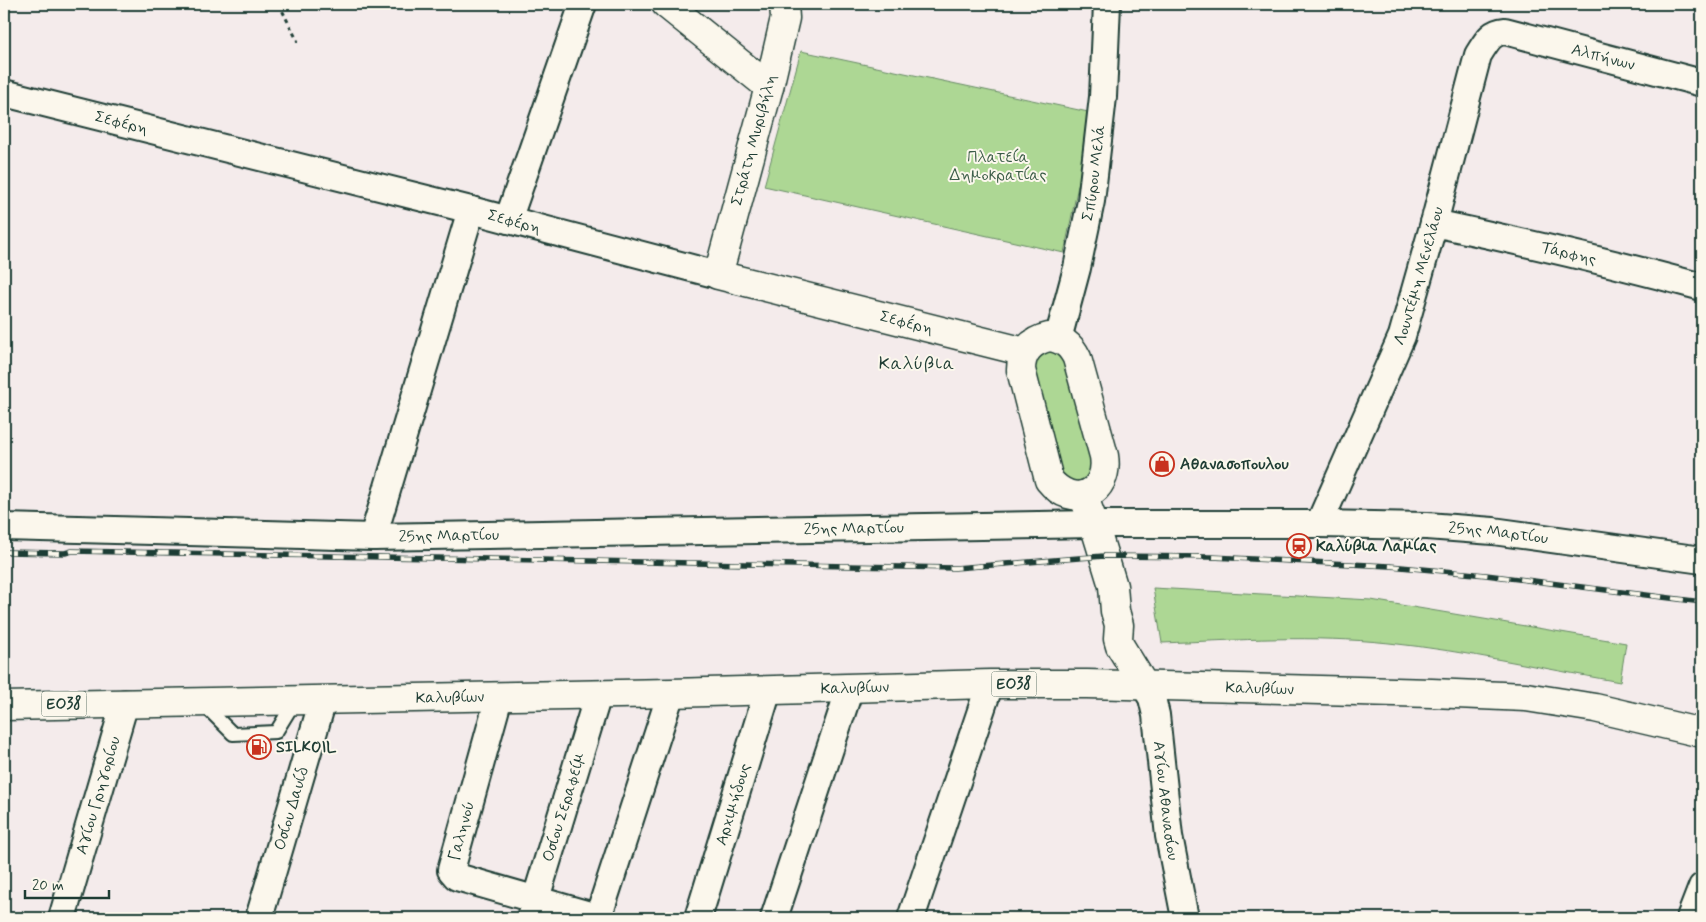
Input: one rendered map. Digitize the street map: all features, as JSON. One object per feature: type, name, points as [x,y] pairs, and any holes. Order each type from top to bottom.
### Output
[{"type":"main road","points":[[666,4],[769,87]]},
{"type":"main road","name":"Στράτη Μυριβήλη","points":[[718,274],[769,87],[785,18],[784,4]]},
{"type":"main road","name":"Σεφέρη","points":[[718,274],[1025,352]]},
{"type":"main road","points":[[1058,338],[1074,350],[1078,358],[1104,456],[1104,475],[1100,484],[1092,491],[1083,495],[1073,496],[1064,493],[1049,480],[1021,370],[1021,360],[1031,344],[1039,339],[1058,338]]},
{"type":"main road","points":[[1083,495],[1113,586],[1120,646],[1144,685]]},
{"type":"main road","name":"Καλυβίων","points":[[4,706],[671,694],[990,684],[1144,685],[1526,697],[1595,708],[1702,733]]},
{"type":"street","points":[[508,220],[582,4]]},
{"type":"street","name":"Σπύρου Μελά","points":[[1058,338],[1076,268],[1090,201],[1103,97],[1107,4]]},
{"type":"street","name":"Αλπήνων","points":[[1505,31],[1702,83]]},
{"type":"street","name":"Λουντέμη Μενελάου","points":[[1318,524],[1402,336],[1478,55],[1486,41],[1496,32],[1505,31]]},
{"type":"street","name":"Σεφέρη","points":[[4,93],[718,274]]},
{"type":"street","points":[[373,537],[471,210]]},
{"type":"street","name":"Τάρφης","points":[[1434,223],[1623,266],[1702,287]]},
{"type":"street","name":"25ης Μαρτίου","points":[[4,527],[373,537],[1094,524],[1427,526],[1493,531],[1702,560]]},
{"type":"street","points":[[911,918],[990,684]]},
{"type":"street","name":"Αγίου Αθανασίου","points":[[1144,685],[1152,698],[1156,715],[1170,836],[1185,918]]},
{"type":"street","points":[[774,918],[850,688]]},
{"type":"street","name":"Αρχιμήδους","points":[[698,918],[768,690]]},
{"type":"street","points":[[598,918],[671,694]]},
{"type":"street","name":"Οσίου Σεραφείμ","points":[[533,908],[598,695]]},
{"type":"street","name":"Γαληνού","points":[[499,697],[451,870],[457,877],[533,908],[598,918]]},
{"type":"street","name":"Οσίου Δαυίδ","points":[[259,918],[323,700]]},
{"type":"street","name":"Αγίου Γρηγορίου","points":[[62,918],[125,703]]},
{"type":"street","points":[[1690,918],[1702,886]]},
{"type":"path","points":[[279,4],[298,42]]},
{"type":"green space","name":"Πλατεία Δημοκρατίας","points":[[801,51],[1093,113],[1064,253],[764,186]]},
{"type":"green space","points":[[1064,349],[1099,463],[1091,483],[1060,484],[1029,362],[1034,353]]},
{"type":"green space","points":[[1153,588],[1371,600],[1626,643],[1620,682],[1418,646],[1389,643],[1333,639],[1276,639],[1162,643]]},
{"type":"railway","points":[[4,552],[65,553],[72,551],[955,568],[1104,556],[1212,557],[1390,566],[1486,575],[1702,602]]},
{"type":"place","name":"Αθανασοπουλου","points":[[1162,464]]},
{"type":"place","name":"Καλύβια Λαμίας","points":[[1299,546]]},
{"type":"place","name":"SILKOIL","points":[[259,747]]},
{"type":"district","name":"Καλύβια","points":[[917,364]]}]
